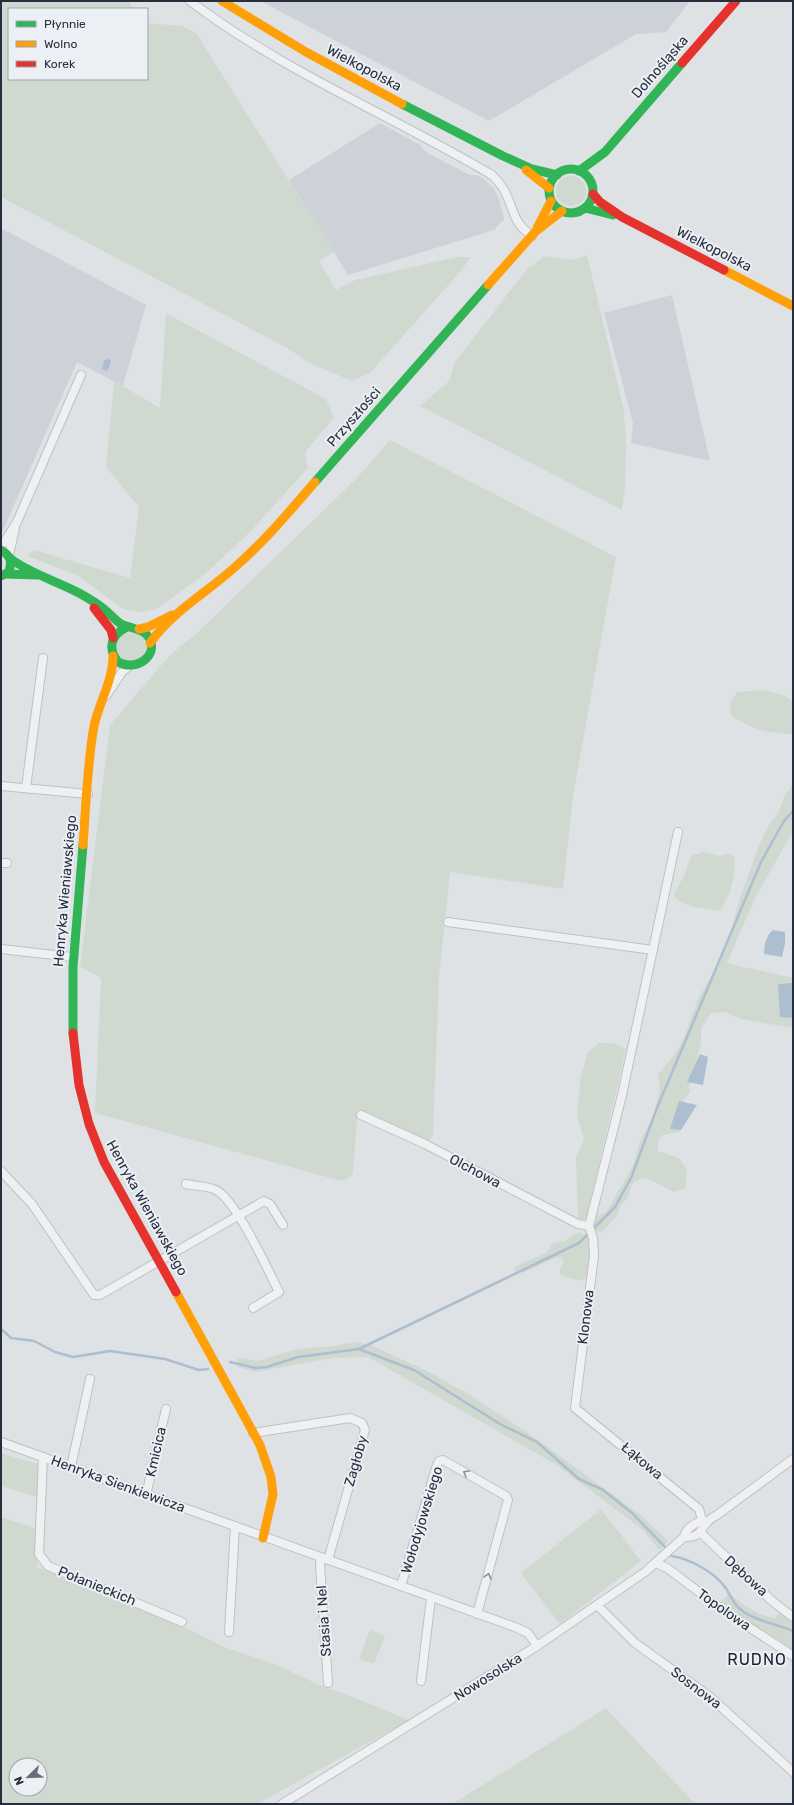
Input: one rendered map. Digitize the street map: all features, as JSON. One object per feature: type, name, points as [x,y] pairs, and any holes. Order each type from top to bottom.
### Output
[{"type":"street","points":[[190,1],[215,20],[282,61],[492,175],[507,195],[512,212],[518,224],[534,234]]},
{"type":"street","name":"Wielkopolska","points":[[222,1],[272,34],[318,60],[498,153],[542,180],[549,188]]},
{"type":"street","name":"Dolnośląska","points":[[590,180],[605,152],[736,1]]},
{"type":"street","name":"Dolnośląska","points":[[579,171],[605,152]]},
{"type":"street","name":"Wielkopolska","points":[[498,153],[545,172],[557,175]]},
{"type":"street","points":[[566,170],[579,171],[590,180],[593,194],[590,201],[584,208],[575,213],[562,211],[551,201],[549,188],[551,181],[557,175],[566,170]]},
{"type":"street","name":"Wielkopolska","points":[[593,194],[600,202],[622,217],[793,306]]},
{"type":"street","name":"Przyszłości","points":[[534,234],[551,201]]},
{"type":"street","name":"Wielkopolska","points":[[584,208],[622,217]]},
{"type":"street","name":"Przyszłości","points":[[150,643],[154,637],[183,609],[230,571],[264,540],[534,234],[562,211]]},
{"type":"street","points":[[2,576],[12,566],[7,554],[17,522],[81,375]]},
{"type":"street","points":[[1,547],[17,522]]},
{"type":"street","points":[[7,554],[41,575],[71,589],[102,608],[119,624],[139,629],[144,632],[150,643],[150,650],[145,661],[128,667],[122,665],[113,656],[111,650],[113,638],[121,629],[127,627]]},
{"type":"street","points":[[2,576],[41,575]]},
{"type":"street","points":[[86,599],[106,623],[113,638]]},
{"type":"street","name":"Przyszłości","points":[[139,629],[148,628],[183,609]]},
{"type":"street","name":"Henryka Wieniawskiego","points":[[113,656],[113,666],[93,735],[72,957],[73,1048],[79,1090],[87,1119],[108,1169],[253,1433],[266,1462],[271,1477],[273,1494],[263,1538]]},
{"type":"street","points":[[26,788],[43,658]]},
{"type":"street","name":"Henryka Wieniawskiego","points":[[101,704],[122,672],[128,667]]},
{"type":"street","points":[[1,786],[88,794]]},
{"type":"street","points":[[589,1226],[606,1166],[678,832]]},
{"type":"street","points":[[448,922],[653,950]]},
{"type":"street","points":[[1,949],[72,957]]},
{"type":"street","name":"Olchowa","points":[[361,1115],[425,1144],[578,1224],[589,1226]]},
{"type":"street","points":[[1,1171],[32,1204],[94,1295],[100,1295],[160,1262],[264,1201],[270,1204],[283,1225]]},
{"type":"street","points":[[186,1184],[216,1190],[226,1198],[238,1216],[279,1292],[253,1308]]},
{"type":"street","name":"Klonowa","points":[[575,1408],[594,1256],[593,1238],[589,1226]]},
{"type":"street","points":[[71,1467],[90,1379]]},
{"type":"street","name":"Łąkowa","points":[[575,1408],[699,1509],[704,1521]]},
{"type":"street","name":"Kmicica","points":[[146,1495],[166,1409]]},
{"type":"street","name":"Zagłoby","points":[[253,1433],[350,1418],[362,1423],[365,1430],[324,1559]]},
{"type":"street","name":"Henryka Sienkiewicza","points":[[1,1442],[235,1526],[263,1538],[522,1630],[531,1636],[537,1646]]},
{"type":"street","name":"Połanieckich","points":[[43,1457],[39,1554],[48,1566],[182,1622]]},
{"type":"street","name":"Nowosolska","points":[[282,1804],[537,1646],[656,1562],[684,1537],[688,1529],[704,1521],[793,1459]]},
{"type":"street","name":"Wołodyjowskiego","points":[[401,1586],[437,1465],[439,1461],[443,1460],[506,1496],[508,1500],[477,1614]]},
{"type":"street","name":"Nowosolska","points":[[684,1537],[690,1537],[701,1533],[704,1521]]},
{"type":"street","points":[[229,1632],[235,1526]]},
{"type":"street","name":"Dębowa","points":[[701,1533],[767,1596],[793,1617]]},
{"type":"street","name":"Stasia i Nel","points":[[324,1559],[320,1564],[328,1683]]},
{"type":"street","name":"Topolowa","points":[[656,1562],[667,1568],[723,1610],[793,1656]]},
{"type":"street","points":[[420,1681],[432,1598]]},
{"type":"street","name":"Sosnowa","points":[[597,1605],[635,1643],[710,1696],[793,1772]]},
{"type":"shaded area","points":[[1,1],[129,1],[133,8],[8,8],[8,80],[148,80],[148,23],[182,26],[196,33],[334,252],[319,261],[336,290],[355,280],[457,257],[471,257],[461,271],[370,373],[352,381],[309,363],[289,349],[1,197]]},
{"type":"shaded area","points":[[260,1],[690,1],[666,32],[636,34],[489,121]]},
{"type":"shaded area","points":[[380,123],[420,145],[425,151],[433,156],[470,175],[476,175],[484,179],[494,189],[499,199],[504,219],[494,230],[348,275],[289,180]]},
{"type":"shaded area","points":[[571,176],[577,177],[585,185],[585,197],[577,205],[571,206],[565,205],[557,197],[556,191],[557,185],[565,177]]},
{"type":"shaded area","points":[[1,228],[146,305],[123,386],[77,362],[1,535]]},
{"type":"shaded area","points":[[587,255],[624,410],[626,444],[625,488],[622,510],[420,406],[449,381],[455,362],[527,269],[544,256],[572,260]]},
{"type":"shaded area","points":[[672,295],[710,461],[631,443],[633,423],[604,313]]},
{"type":"shaded area","points":[[166,313],[326,399],[334,418],[305,452],[308,468],[250,532],[204,575],[158,608],[142,612],[123,609],[77,575],[27,556],[34,550],[130,578],[139,507],[106,467],[114,381],[160,408]]},
{"type":"shaded area","points":[[390,440],[616,557],[573,796],[563,889],[450,872],[439,978],[433,1135],[429,1140],[424,1141],[358,1109],[353,1173],[348,1179],[341,1181],[95,1113],[101,978],[80,967],[110,725],[169,656],[198,632],[356,479]]},
{"type":"shaded area","points":[[131,632],[137,633],[145,641],[145,653],[137,661],[131,662],[125,661],[117,653],[116,647],[117,641],[125,633]]},
{"type":"shaded area","points":[[765,690],[785,696],[793,702],[793,734],[760,730],[745,724],[731,715],[730,702],[737,692]]},
{"type":"shaded area","points":[[793,784],[792,833],[755,898],[727,963],[793,978],[793,1028],[741,1019],[725,1012],[711,1013],[701,1029],[701,1045],[697,1058],[697,1069],[689,1087],[690,1092],[685,1098],[675,1120],[680,1132],[662,1135],[658,1140],[658,1151],[679,1158],[687,1170],[685,1188],[674,1192],[654,1182],[641,1178],[632,1184],[628,1197],[621,1205],[616,1217],[601,1233],[593,1229],[594,1217],[606,1212],[634,1164],[640,1141],[654,1114],[660,1089],[658,1074],[674,1056],[684,1038],[698,999],[716,969],[729,938],[740,898],[758,848],[767,828],[779,811],[784,797]]},
{"type":"shaded area","points":[[703,852],[720,856],[729,853],[735,858],[732,886],[727,899],[719,911],[700,908],[680,902],[674,893],[684,876],[691,856]]},
{"type":"shaded area","points":[[599,1043],[613,1043],[626,1049],[586,1219],[578,1219],[576,1158],[584,1139],[577,1116],[580,1080],[588,1052]]},
{"type":"shaded area","points":[[579,1232],[588,1236],[591,1244],[586,1278],[579,1281],[560,1274],[560,1269],[564,1263],[561,1257],[549,1260],[528,1271],[516,1273],[514,1267],[546,1253],[553,1243],[565,1241]]},
{"type":"shaded area","points":[[357,1342],[373,1346],[427,1371],[470,1395],[531,1435],[642,1516],[668,1541],[659,1550],[643,1530],[555,1464],[368,1357],[333,1358],[255,1372],[237,1367],[237,1357],[257,1361],[298,1349]]},
{"type":"shaded area","points":[[1,1453],[41,1465],[38,1497],[1,1486]]},
{"type":"shaded area","points":[[601,1509],[641,1561],[560,1624],[521,1573]]},
{"type":"shaded area","points":[[1,1517],[38,1529],[37,1567],[188,1629],[224,1647],[277,1665],[319,1685],[409,1720],[257,1804],[1,1804]]},
{"type":"shaded area","points":[[729,1593],[762,1615],[775,1618],[779,1612],[793,1623],[793,1650],[720,1603]]},
{"type":"shaded area","points":[[370,1630],[385,1636],[374,1664],[359,1659]]},
{"type":"shaded area","points":[[606,1708],[695,1804],[453,1804],[457,1801]]},
{"type":"water","points":[[108,358],[111,361],[108,370],[106,371],[102,369],[104,361]]},
{"type":"water","points":[[773,930],[785,932],[785,944],[782,957],[764,954],[766,941]]},
{"type":"water","points":[[793,983],[793,1018],[780,1017],[778,984]]},
{"type":"water","points":[[700,1054],[708,1057],[703,1085],[687,1082]]},
{"type":"water","points":[[679,1101],[697,1105],[681,1130],[670,1129]]},
{"type":"waterway","points":[[592,1230],[615,1207],[631,1178],[657,1108],[761,862],[784,821],[793,811]]},
{"type":"waterway","points":[[359,1349],[579,1243],[589,1233]]},
{"type":"waterway","points":[[1,1329],[11,1338],[34,1341],[55,1352],[73,1357],[110,1351],[165,1359],[199,1370],[208,1369]]},
{"type":"waterway","points":[[230,1362],[256,1368],[267,1367],[298,1357],[359,1349],[414,1370],[500,1424],[537,1442],[579,1479],[603,1490],[632,1513],[665,1547]]},
{"type":"waterway","points":[[672,1556],[694,1563],[715,1576],[725,1587],[737,1606],[750,1616],[793,1631]]},
{"type":"traffic: fast","points":[[579,171],[605,152],[682,63]]},
{"type":"traffic: fast","points":[[402,104],[503,156],[532,169],[557,175]]},
{"type":"traffic: fast","points":[[571,169],[583,173],[589,179],[593,191],[589,203],[583,209],[571,213],[559,209],[553,203],[549,191],[553,179],[559,173],[571,169]]},
{"type":"traffic: fast","points":[[585,208],[613,215]]},
{"type":"traffic: fast","points":[[315,482],[488,285]]},
{"type":"traffic: fast","points":[[1,550],[7,554],[10,559],[9,572],[1,576]]},
{"type":"traffic: fast","points":[[11,559],[27,569],[89,599],[102,607],[121,624],[140,630],[146,634],[152,648],[150,654],[140,663],[133,665],[126,665],[118,662],[112,647],[114,638],[127,627]]},
{"type":"traffic: fast","points":[[6,574],[37,575]]},
{"type":"traffic: fast","points":[[73,1033],[73,967],[83,845]]},
{"type":"traffic: slow","points":[[222,1],[306,52],[402,104]]},
{"type":"traffic: slow","points":[[526,170],[549,188]]},
{"type":"traffic: slow","points":[[537,228],[551,201]]},
{"type":"traffic: slow","points":[[488,285],[535,232],[562,211]]},
{"type":"traffic: slow","points":[[724,270],[793,306]]},
{"type":"traffic: slow","points":[[150,643],[168,622],[179,612],[223,577],[256,548],[315,482]]},
{"type":"traffic: slow","points":[[139,629],[148,627],[172,615]]},
{"type":"traffic: slow","points":[[83,845],[88,771],[94,726],[111,674],[113,656]]},
{"type":"traffic: slow","points":[[176,1292],[260,1445],[271,1477],[273,1494],[263,1538]]},
{"type":"traffic: jam","points":[[682,63],[736,1]]},
{"type":"traffic: jam","points":[[593,194],[600,202],[622,217],[724,270]]},
{"type":"traffic: jam","points":[[94,608],[111,630],[113,638]]},
{"type":"traffic: jam","points":[[73,1033],[79,1085],[89,1124],[104,1162],[176,1292]]},
{"type":"district","name":"RUDNO","points":[[757,1659]]}]
